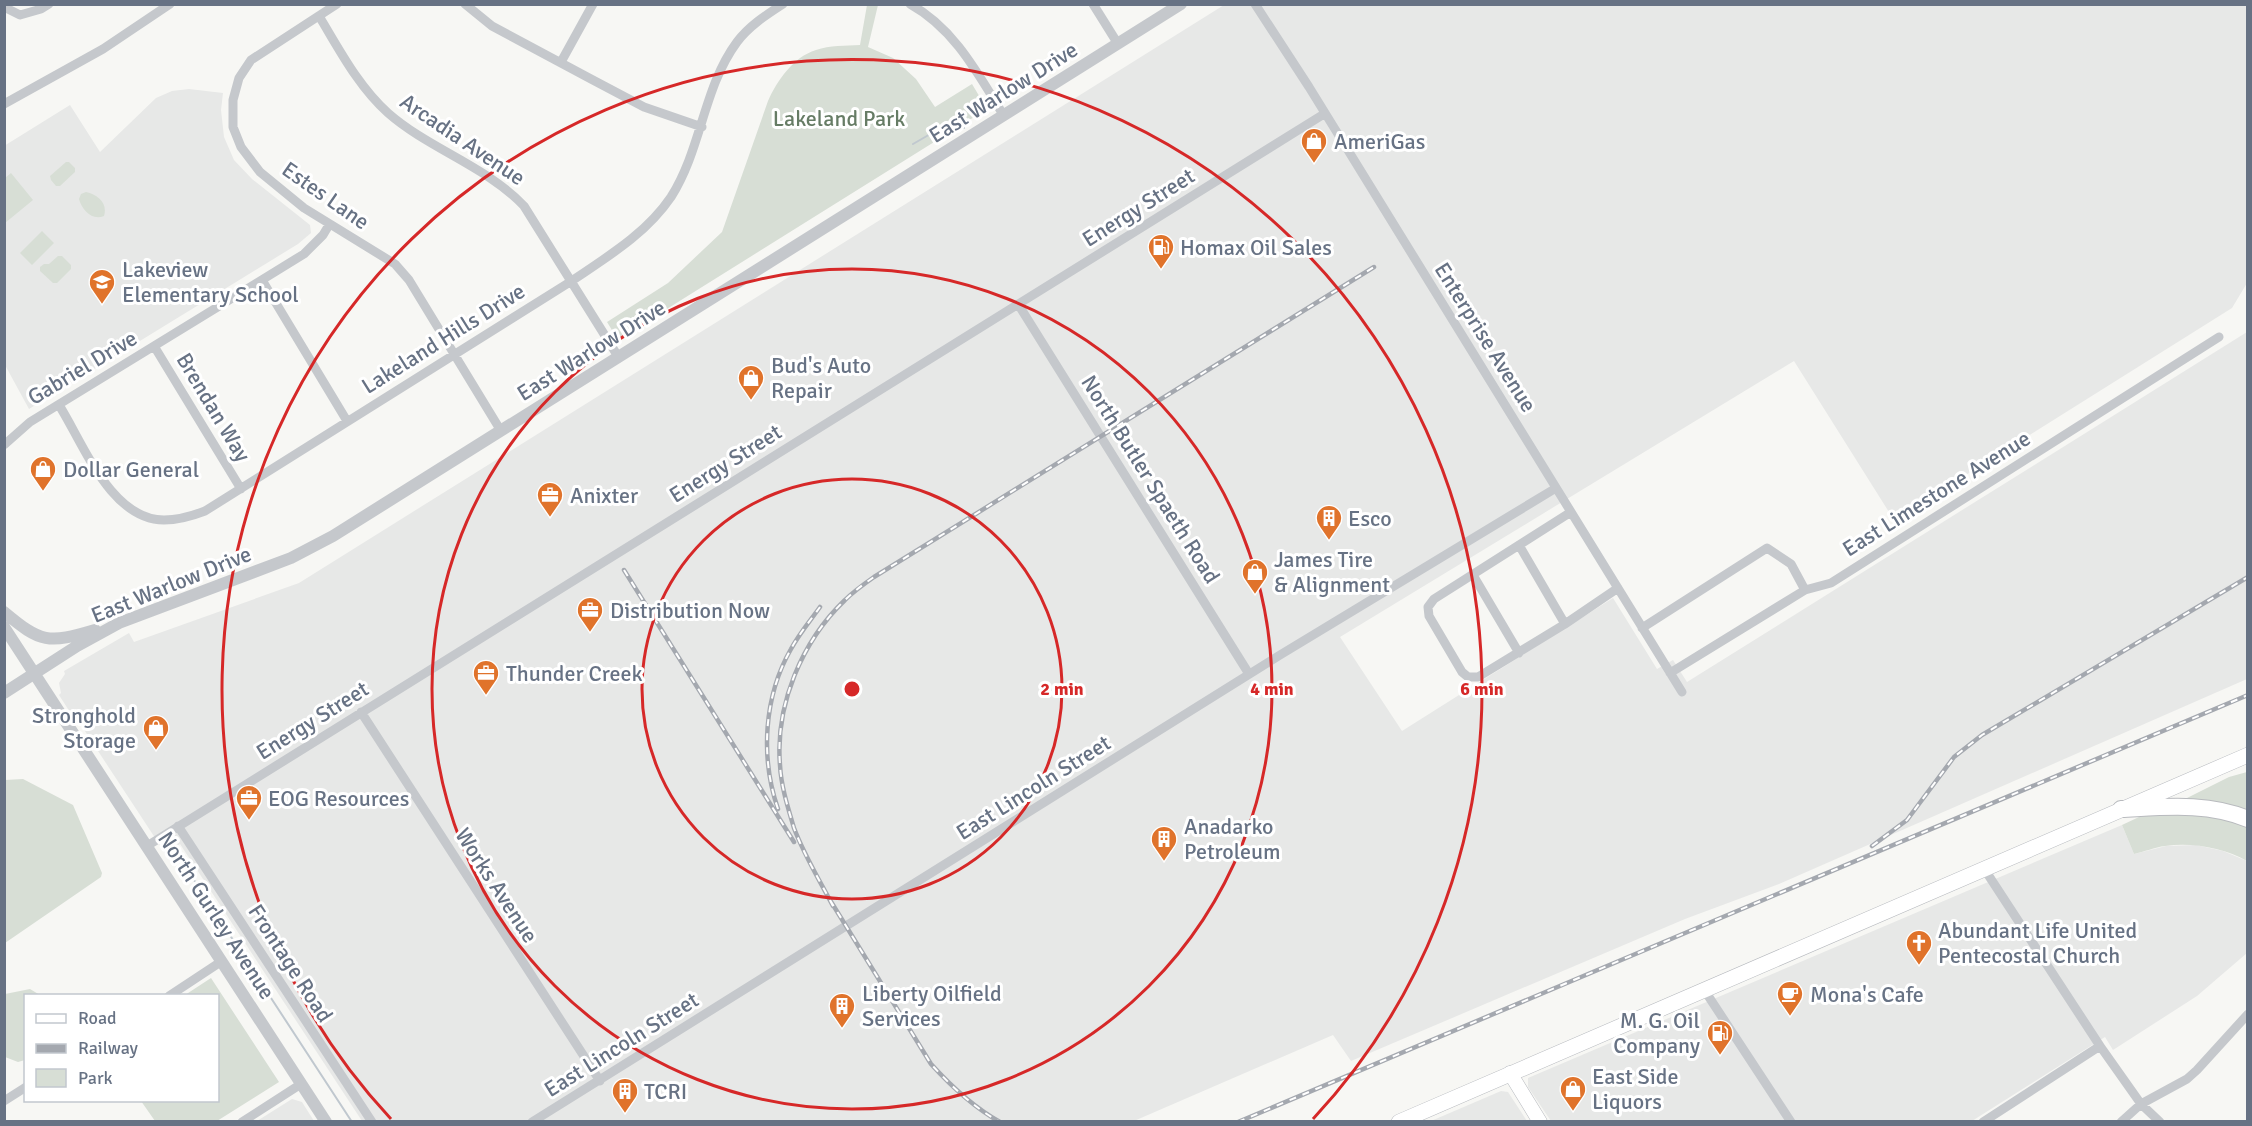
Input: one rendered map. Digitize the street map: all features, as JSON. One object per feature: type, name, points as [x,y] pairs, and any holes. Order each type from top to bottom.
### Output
[{"type":"highway","points":[[2121,809],[2198,806],[2232,812],[2247,819]]},
{"type":"main road","points":[[1399,1122],[2247,755]]},
{"type":"main road","points":[[1510,1073],[1540,1122]]},
{"type":"street","points":[[5,4],[8,9],[20,15],[41,9],[49,4]]},
{"type":"street","points":[[4,104],[103,49],[170,4]]},
{"type":"street","name":"Estes Lane","points":[[337,4],[252,60],[238,78],[233,100],[233,127],[241,147],[251,162],[304,208],[395,264],[409,280],[501,431]]},
{"type":"street","points":[[465,4],[492,26],[561,63],[644,106],[702,127]]},
{"type":"street","points":[[561,63],[593,4]]},
{"type":"street","name":"Lakeland Hills Drive","points":[[59,405],[107,486],[123,504],[141,515],[162,520],[184,518],[205,511],[570,282],[628,243],[651,221],[670,198],[685,172],[721,66],[738,40],[759,20],[783,4]]},
{"type":"street","points":[[910,4],[927,14],[947,32],[963,52],[1004,116]]},
{"type":"street","points":[[1093,4],[1118,44]]},
{"type":"street","name":"East Warlow Drive","points":[[4,693],[77,646],[119,623],[291,558],[333,536],[1181,4]]},
{"type":"street","name":"Enterprise Avenue","points":[[1255,4],[1309,87],[1323,114],[1682,692]]},
{"type":"street","name":"Arcadia Avenue","points":[[319,16],[370,96],[388,113],[411,130],[510,191],[524,206],[618,358]]},
{"type":"street","name":"Energy Street","points":[[147,846],[1323,114]]},
{"type":"street","name":"Gabriel Drive","points":[[4,445],[30,422],[304,254],[323,235],[329,225]]},
{"type":"street","points":[[261,280],[347,422]]},
{"type":"street","name":"North Butler Spaeth Road","points":[[1018,304],[1250,674]]},
{"type":"street","name":"East Limestone Avenue","points":[[1670,673],[1805,590],[1831,583],[2219,337]]},
{"type":"street","name":"Brendan Way","points":[[154,346],[241,489]]},
{"type":"street","name":"East Lincoln Street","points":[[532,1122],[1250,674],[1556,488]]},
{"type":"street","points":[[1571,512],[1434,599],[1428,607],[1429,616],[1462,672],[1468,677],[1478,677],[1565,624],[1618,588]]},
{"type":"street","points":[[1519,545],[1565,624]]},
{"type":"street","points":[[1642,628],[1767,548],[1791,564],[1805,590]]},
{"type":"street","points":[[1473,575],[1519,653]]},
{"type":"street","points":[[4,612],[28,632],[45,639],[55,640],[119,623]]},
{"type":"street","points":[[4,627],[34,673]]},
{"type":"street","name":"North Gurley Avenue","points":[[34,673],[326,1122]]},
{"type":"street","name":"Works Avenue","points":[[361,711],[600,1081]]},
{"type":"street","name":"Frontage Road","points":[[178,826],[372,1122]]},
{"type":"street","points":[[1985,870],[2100,1046],[2141,1104],[2160,1122]]},
{"type":"street","points":[[172,994],[222,961]]},
{"type":"street","points":[[1705,991],[1791,1122]]},
{"type":"street","points":[[2121,1122],[2141,1104],[2187,1079],[2197,1071],[2247,1014]]},
{"type":"street","points":[[1983,1122],[2100,1046]]},
{"type":"street","points":[[242,1122],[301,1084]]},
{"type":"street","points":[[4,1101],[24,1088]]},
{"type":"shaded area","points":[[1224,5],[2247,5],[2247,283],[2232,308],[1894,520],[1794,361],[1340,637],[1402,731],[1613,598],[1657,669],[1673,660],[1687,682],[2247,332],[2247,679],[1779,884],[1685,919],[1351,1061],[1333,1035],[1134,1121],[362,1121],[180,844],[165,853],[77,719],[75,720],[59,695],[61,693],[59,683],[65,674],[64,671],[129,633],[134,642],[299,583]]},
{"type":"shaded area","name":"Lakeview Elementary School","points":[[189,89],[223,93],[221,110],[224,137],[234,160],[252,179],[310,225],[311,233],[298,244],[29,409],[5,365],[4,146],[70,105],[100,152],[156,98],[172,91]]},
{"type":"shaded area","points":[[2122,825],[2134,854],[2166,846],[2196,845],[2223,851],[2247,861],[2247,953],[2197,996],[2113,1050],[2105,1037],[1972,1121],[1551,1121],[1528,1087],[1528,1078]]},
{"type":"shaded area","points":[[1501,1091],[1508,1092],[1527,1121],[1431,1121]]},
{"type":"shaded area","points":[[292,1099],[302,1102],[314,1121],[257,1121]]},
{"type":"green space","name":"Lakeland Park","points":[[867,5],[878,5],[868,47],[893,58],[916,79],[935,107],[972,84],[987,109],[622,337],[615,335],[607,322],[668,283],[722,232],[768,101],[781,78],[793,64],[808,53],[827,47],[860,45]]},
{"type":"green space","points":[[66,162],[75,168],[75,172],[60,186],[56,186],[50,176]]},
{"type":"green space","points":[[11,173],[33,200],[5,223],[5,178]]},
{"type":"green space","points":[[86,192],[101,200],[105,207],[104,216],[92,216],[82,207],[79,199],[81,194]]},
{"type":"green space","points":[[42,231],[54,243],[32,265],[20,253]]},
{"type":"green space","points":[[58,256],[62,256],[71,265],[71,269],[57,283],[53,283],[40,271],[40,267],[49,264]]},
{"type":"green space","points":[[2247,772],[2247,813],[2185,799],[2229,777]]},
{"type":"green space","points":[[23,779],[73,805],[102,873],[101,877],[5,943],[5,780]]},
{"type":"green space","points":[[2165,812],[2197,812],[2247,824],[2247,861],[2218,849],[2186,845],[2161,847],[2134,854],[2122,825],[2139,817]]},
{"type":"green space","points":[[211,978],[279,1082],[217,1121],[155,1121],[142,1102],[219,1102],[219,994],[187,994]]},
{"type":"green space","points":[[30,989],[38,994],[24,994],[24,1060],[18,1062],[5,1057],[5,994]]},
{"type":"waterway","points":[[913,144],[958,118],[964,128]]},
{"type":"waterway","points":[[175,851],[352,1122]]},
{"type":"railway","points":[[833,906],[794,828],[785,797],[780,765],[782,720],[794,675],[804,654],[830,616],[845,600],[874,577],[1374,267]]},
{"type":"railway","points":[[624,570],[794,842]]},
{"type":"railway","points":[[1872,846],[1907,820],[1954,757],[1982,735],[2248,577]]},
{"type":"railway","points":[[778,809],[772,789],[767,748],[770,707],[782,667],[801,633],[820,607]]},
{"type":"railway","points":[[1238,1122],[2248,695]]},
{"type":"railway","points":[[830,900],[931,1064],[963,1096],[1000,1122]]},
{"type":"place","name":"AmeriGas","points":[[1314,164]]},
{"type":"place","name":"Homax Oil Sales","points":[[1161,270]]},
{"type":"place","name":"Lakeview Elementary School","points":[[102,305]]},
{"type":"place","name":"Bud's Auto Repair","points":[[751,401]]},
{"type":"place","name":"Dollar General","points":[[43,492]]},
{"type":"place","name":"Anixter","points":[[550,518]]},
{"type":"place","name":"Esco","points":[[1329,541]]},
{"type":"place","name":"James Tire & Alignment","points":[[1255,595]]},
{"type":"place","name":"Distribution Now","points":[[590,633]]},
{"type":"place","name":"Thunder Creek","points":[[486,696]]},
{"type":"place","name":"Stronghold Storage","points":[[156,751]]},
{"type":"place","name":"EOG Resources","points":[[249,821]]},
{"type":"place","name":"Anadarko Petroleum","points":[[1164,862]]},
{"type":"place","name":"Abundant Life United Pentecostal Church","points":[[1919,966]]},
{"type":"place","name":"Mona's Cafe","points":[[1790,1017]]},
{"type":"place","name":"Liberty Oilfield Services","points":[[842,1029]]},
{"type":"place","name":"M. G. Oil Company","points":[[1720,1056]]},
{"type":"place","name":"East Side Liquors","points":[[1573,1112]]},
{"type":"place","name":"TCRI","points":[[625,1114]]}]
